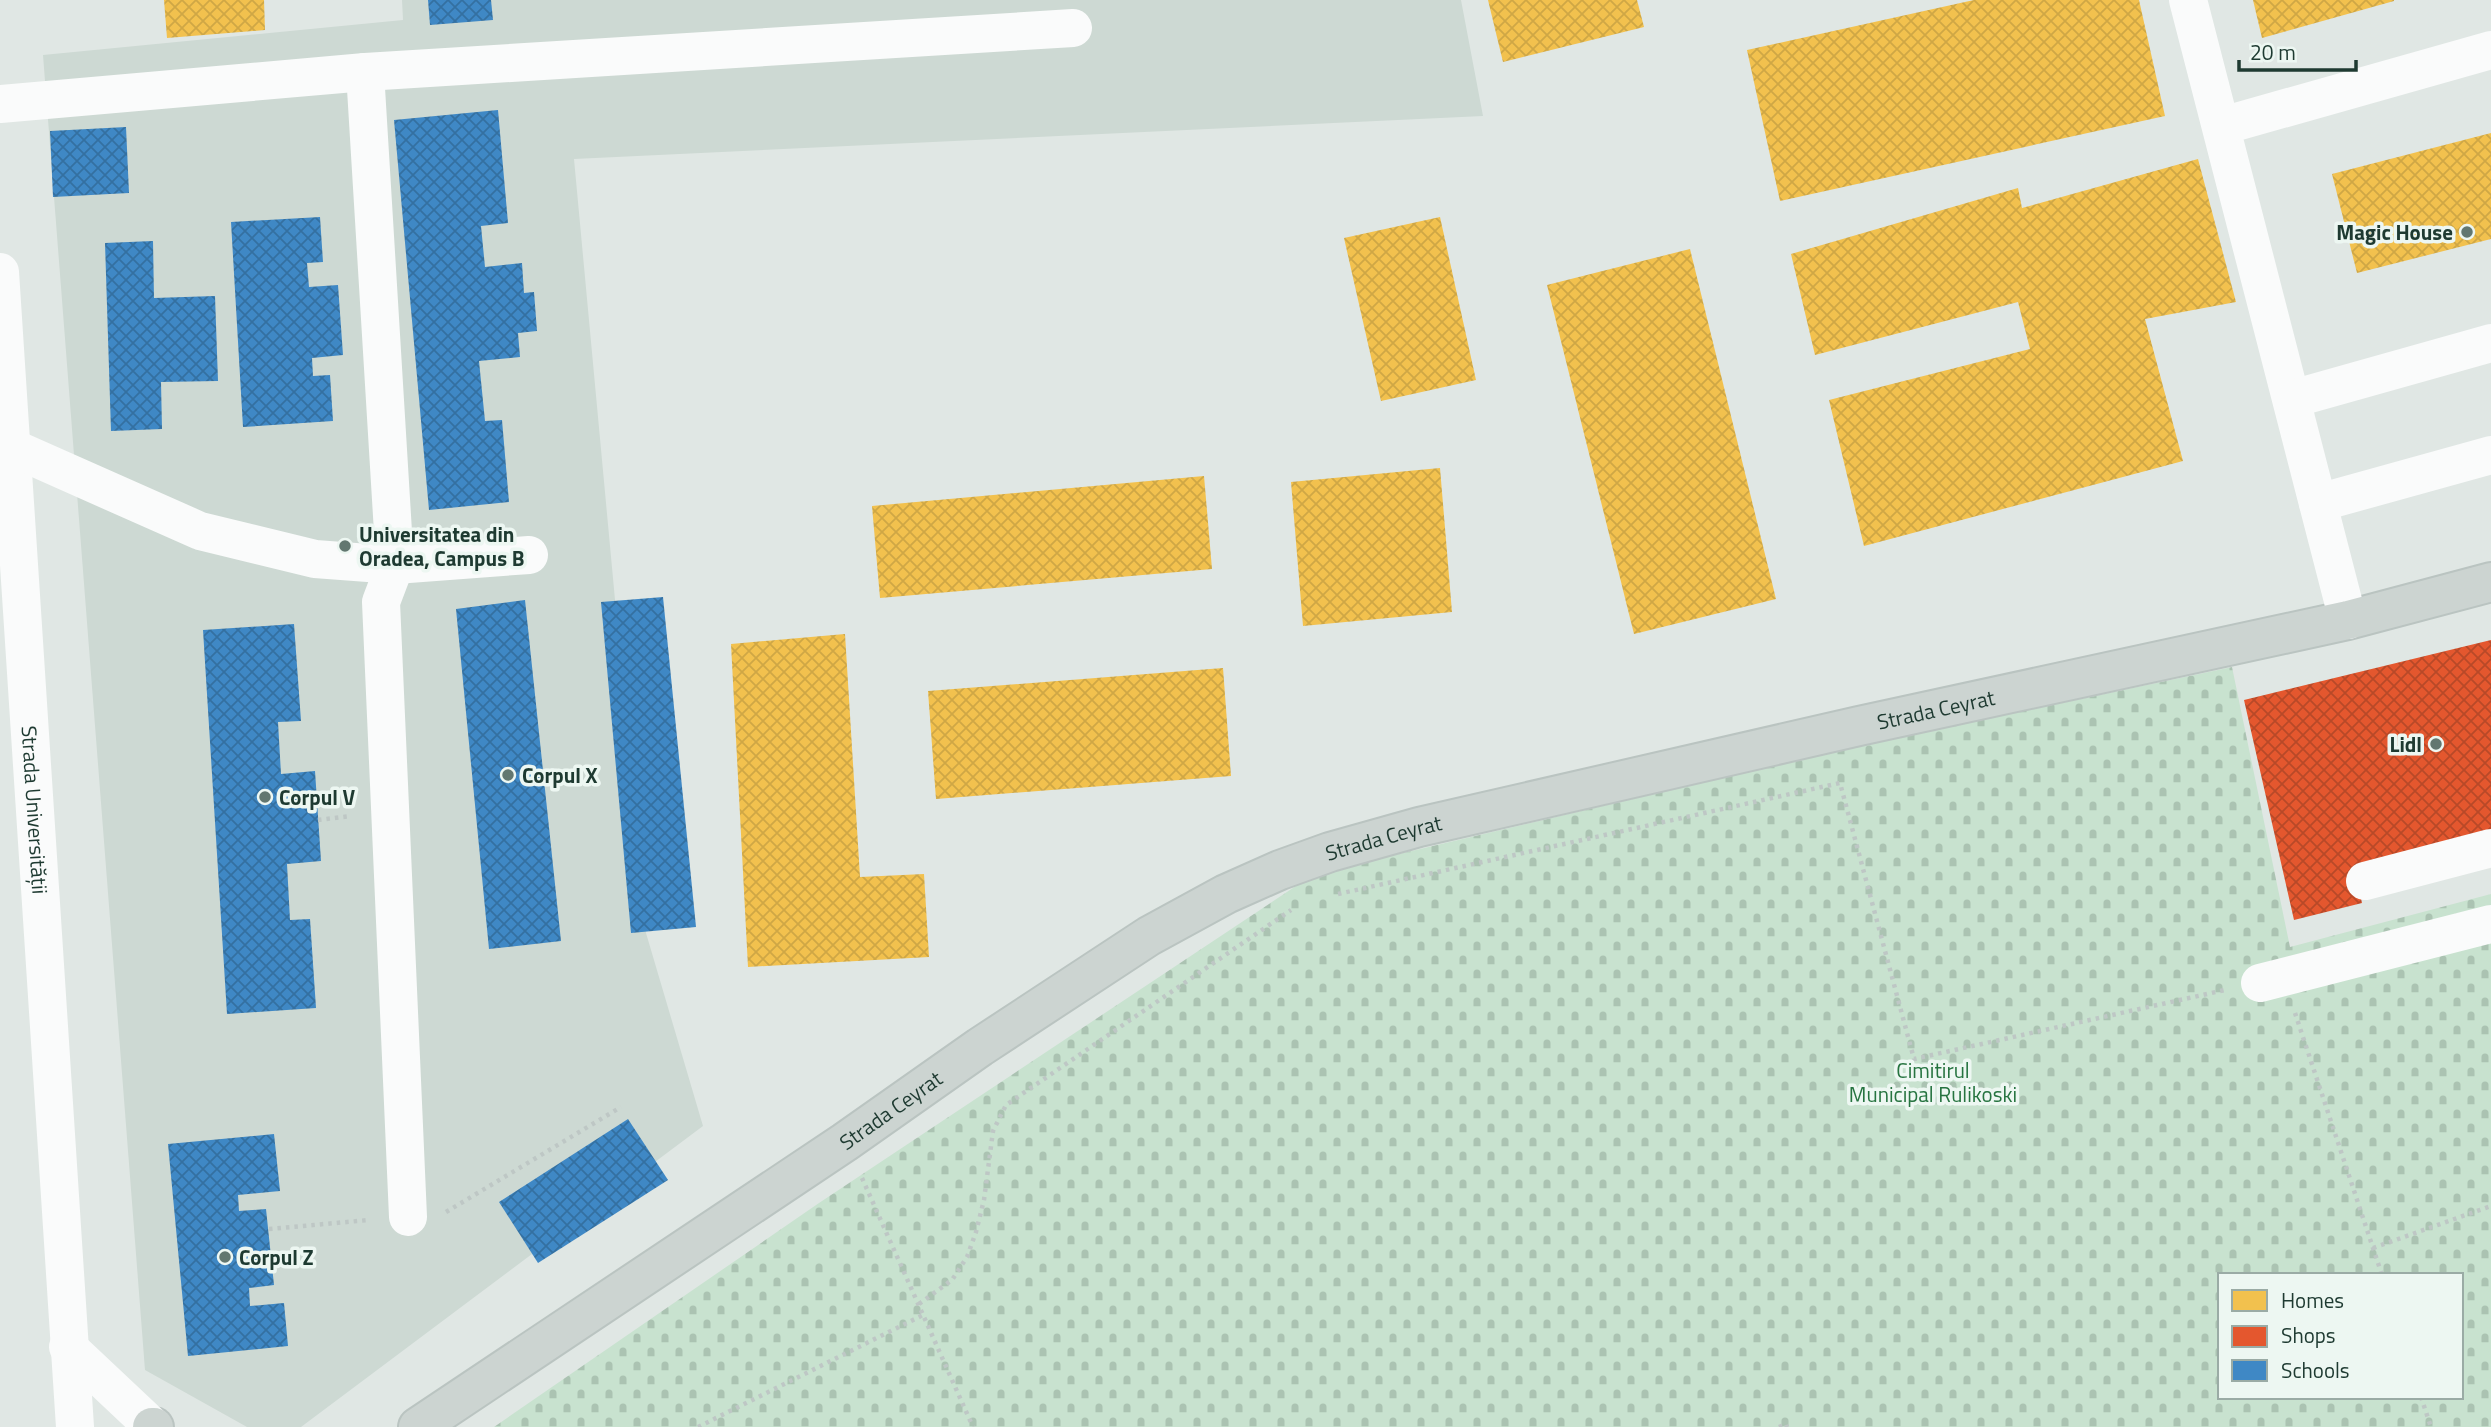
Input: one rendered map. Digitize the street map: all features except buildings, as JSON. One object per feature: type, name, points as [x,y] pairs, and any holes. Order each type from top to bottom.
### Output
[{"type":"main road","name":"Strada Ceyrat","points":[[418,1427],[1149,936],[1226,894],[1280,870],[1330,852],[1419,827],[2348,620],[2491,582]]},
{"type":"street","points":[[2188,0],[2348,620]]},
{"type":"street","points":[[0,104],[365,72],[1073,28]]},
{"type":"street","points":[[2222,126],[2491,50]]},
{"type":"street","points":[[365,72],[395,565],[381,602],[408,1217]]},
{"type":"street","name":"Strada Universității","points":[[0,272],[7,449],[50,1009],[68,1347],[75,1427]]},
{"type":"street","points":[[2292,399],[2491,343]]},
{"type":"street","points":[[7,449],[200,531],[315,559],[395,565],[529,555]]},
{"type":"street","points":[[2318,503],[2491,455]]},
{"type":"street","points":[[2365,881],[2491,848]]},
{"type":"street","points":[[2271,980],[2491,924]]},
{"type":"street","points":[[68,1347],[153,1427]]},
{"type":"path","points":[[1332,895],[1840,783],[1914,1059],[2271,980],[2381,1273]]},
{"type":"path","points":[[919,1304],[952,1280],[967,1257],[984,1200],[993,1130],[1006,1105],[1294,909]]},
{"type":"path","points":[[268,1229],[442,1215],[621,1107]]},
{"type":"path","points":[[845,1142],[973,1427]]},
{"type":"path","points":[[2373,1248],[2491,1206]]},
{"type":"path","points":[[698,1427],[923,1315]]},
{"type":"path","points":[[2422,1399],[2431,1427]]},
{"type":"path","points":[[1779,1427],[1786,1424],[1787,1427]]},
{"type":"shaded area","name":"Universitatea din Oradea, Campus B","points":[[402,0],[1461,0],[1483,116],[574,159],[646,933],[703,1126],[301,1427],[247,1427],[145,1370],[43,55],[403,20]]},
{"type":"green space","name":"Cimitirul Municipal Rulikoski","points":[[2232,667],[2290,947],[2491,894],[2491,1427],[494,1427],[819,1203],[1314,874],[1857,746]]},
{"type":"place","name":"Magic House","points":[[2467,232]]},
{"type":"place","name":"Universitatea din Oradea, Campus B","points":[[345,546]]},
{"type":"place","name":"Lidl","points":[[2436,744]]},
{"type":"place","name":"Corpul X","points":[[508,775]]},
{"type":"place","name":"Corpul V","points":[[265,797]]},
{"type":"place","name":"Corpul Z","points":[[225,1257]]}]
